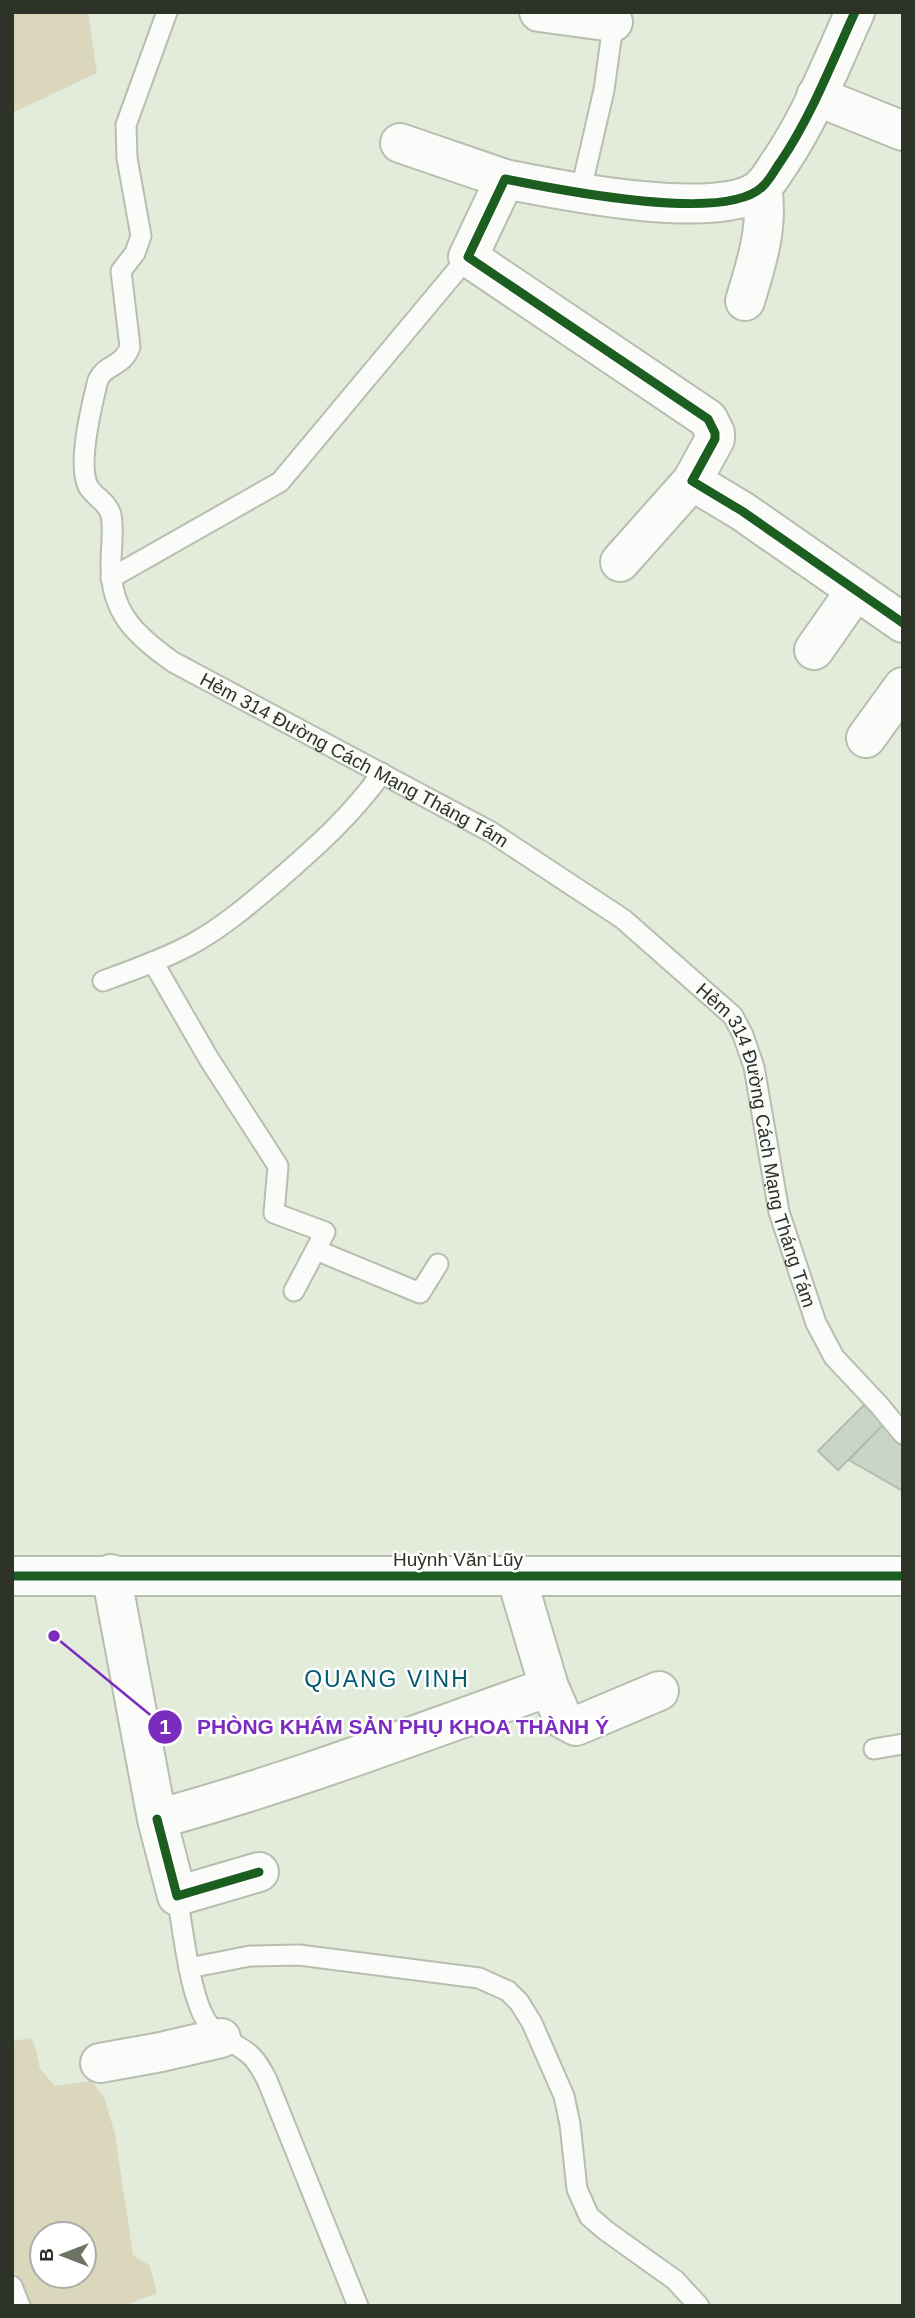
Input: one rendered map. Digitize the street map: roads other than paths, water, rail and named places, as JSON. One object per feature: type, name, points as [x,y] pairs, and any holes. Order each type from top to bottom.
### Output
[{"type":"street","points":[[539,12],[614,17]]},
{"type":"street","points":[[400,143],[505,179],[580,194],[695,204],[751,194],[762,188],[793,142],[855,12]]},
{"type":"street","points":[[816,96],[903,131]]},
{"type":"street","points":[[505,179],[468,257],[708,419],[715,433],[715,439],[692,481],[620,562]]},
{"type":"street","points":[[745,301],[759,256],[765,205],[762,188]]},
{"type":"street","points":[[692,481],[742,511],[903,623]]},
{"type":"street","points":[[814,650],[856,590]]},
{"type":"street","points":[[866,738],[903,687]]},
{"type":"street","points":[[111,1574],[157,1819],[177,1896],[260,1872]]},
{"type":"street","name":"Huỳnh Văn Lũy","points":[[12,1576],[903,1576]]},
{"type":"street","points":[[516,1576],[549,1687],[563,1720],[576,1726],[659,1691]]},
{"type":"street","points":[[157,1819],[314,1771],[549,1687]]},
{"type":"street","points":[[100,2063],[221,2038]]},
{"type":"lane","name":"Hẻm 314 Đường Cách Mạng Tháng Tám","points":[[167,12],[126,125],[127,158],[141,236],[135,253],[121,271],[130,347],[125,359],[102,371],[98,380],[85,451],[86,482],[105,504],[111,517],[111,578],[114,599],[123,616],[153,648],[173,662],[491,832],[623,919],[733,1016],[754,1067],[779,1212],[816,1323],[834,1357],[903,1434]]},
{"type":"lane","points":[[580,194],[604,90],[614,17]]},
{"type":"lane","points":[[111,578],[280,482],[468,257]]},
{"type":"lane","points":[[103,981],[193,943],[248,905],[359,806],[382,773]]},
{"type":"lane","points":[[153,962],[209,1059],[278,1166],[274,1213],[325,1231],[293,1291]]},
{"type":"lane","points":[[316,1250],[420,1293],[438,1264]]},
{"type":"lane","points":[[874,1749],[903,1744]]},
{"type":"lane","points":[[177,1896],[189,1968],[200,2009],[207,2023],[221,2038],[249,2053],[267,2080],[358,2306]]},
{"type":"lane","points":[[189,1968],[250,1956],[299,1955],[479,1978],[508,1991],[519,2002],[532,2023],[565,2095],[577,2189],[589,2216],[675,2280],[699,2306]]},
{"type":"lane","points":[[12,2286],[20,2306]]},
{"type":"place","name":"PHÒNG KHÁM SẢN PHỤ KHOA THÀNH Ý","points":[[54,1636]]},
{"type":"district","name":"QUANG VINH","points":[[387,1679]]}]
